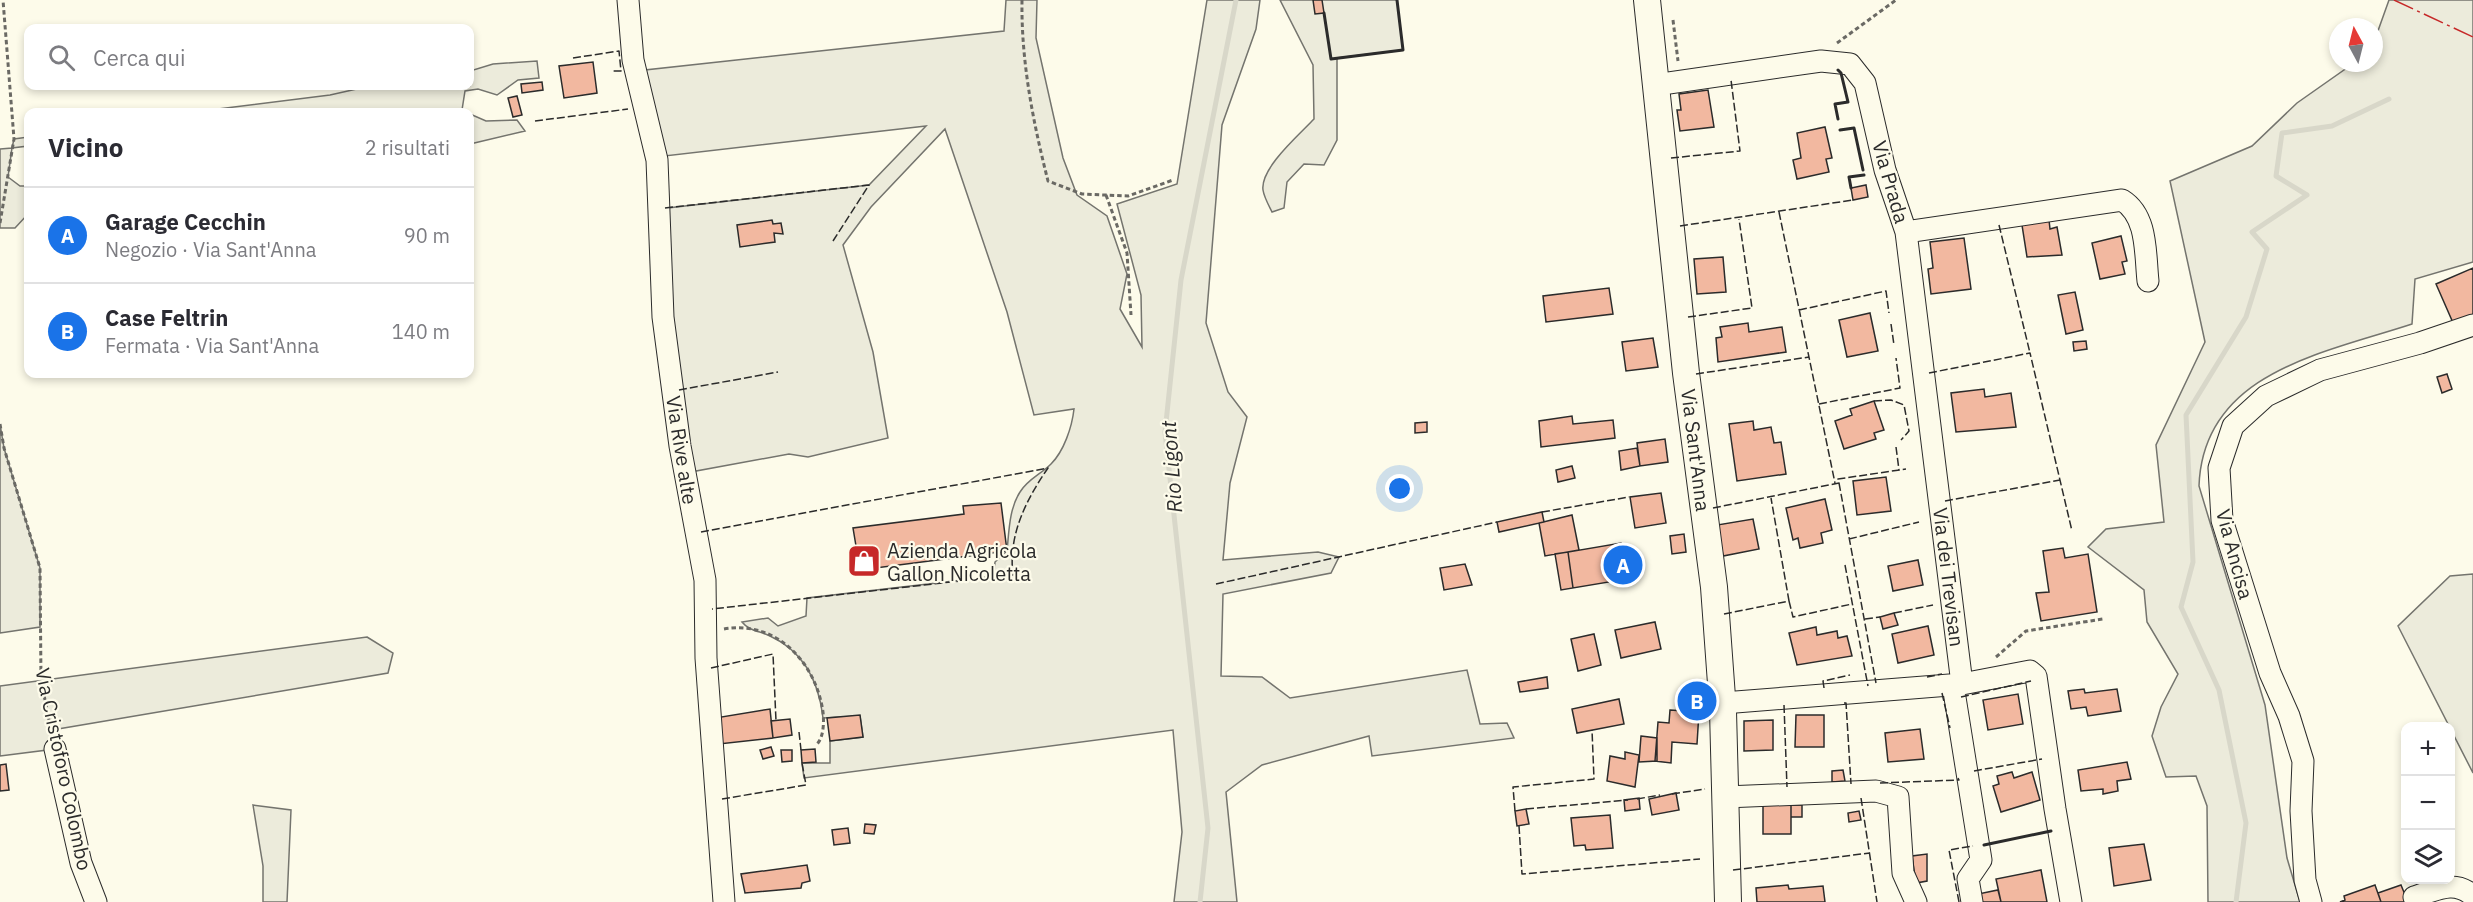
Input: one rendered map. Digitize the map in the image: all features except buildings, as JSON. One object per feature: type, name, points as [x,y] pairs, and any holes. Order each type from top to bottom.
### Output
[{"type":"main road","name":"Via Sant'Anna","points":[[1647,0],[1686,373],[1714,587],[1723,703],[1728,902]]},
{"type":"street","name":"Via Rive alte","points":[[627,0],[633,60],[657,160],[663,317],[680,446],[705,580],[706,637],[724,902]]},
{"type":"street","name":"Via Prada","points":[[1655,84],[1821,61],[1850,64],[1865,83],[1885,170],[1906,232],[2122,200],[2139,218],[2148,281]]},
{"type":"street","name":"Via dei Trevisan","points":[[1906,232],[1963,684],[1981,860],[1968,879],[1972,902]]},
{"type":"street","name":"Via Ancisa","points":[[2311,902],[2305,880],[2301,823],[2303,761],[2289,716],[2270,674],[2222,520],[2219,468],[2233,426],[2266,396],[2320,370],[2420,343],[2473,325]]},
{"type":"street","points":[[1723,703],[1963,684],[2030,671],[2036,676],[2071,902]]},
{"type":"street","name":"Via Cristoforo Colombo","points":[[55,749],[81,863],[96,902]]},
{"type":"street","points":[[1725,797],[1876,791],[1898,797],[1903,873],[1916,902]]},
{"type":"street","points":[[2414,897],[2450,886],[2464,888],[2473,896]]},
{"type":"path","points":[[0,223],[14,139],[3,0]]},
{"type":"path","points":[[1022,0],[1021,38],[1037,140],[1047,181],[1082,194],[1128,196],[1173,180]]},
{"type":"path","points":[[1821,61],[1830,48],[1896,0]]},
{"type":"path","points":[[1672,12],[1681,81]]},
{"type":"path","points":[[1106,195],[1127,253],[1131,315]]},
{"type":"path","name":"Via Cristoforo Colombo","points":[[0,424],[4,448],[40,568],[40,680],[55,749]]},
{"type":"path","points":[[1963,684],[2026,630],[2103,619]]},
{"type":"path","points":[[706,637],[725,628],[746,627],[770,636],[792,649],[815,678],[821,699],[824,718],[820,740],[817,744]]},
{"type":"shaded area","points":[[1006,0],[1037,0],[1036,38],[1063,158],[1077,195],[1107,216],[1127,274],[1120,309],[1142,347],[1141,295],[1117,204],[1177,184],[1207,0],[1260,0],[1256,29],[1222,125],[1206,323],[1228,392],[1247,417],[1230,483],[1223,560],[1318,552],[1339,557],[1331,573],[1223,594],[1221,676],[1262,677],[1290,698],[1467,670],[1480,724],[1507,723],[1514,738],[1372,756],[1369,736],[1262,765],[1226,792],[1237,902],[1174,902],[1182,832],[1173,730],[804,778],[802,763],[830,763],[830,741],[863,737],[860,716],[823,718],[814,680],[801,659],[782,643],[751,629],[742,622],[768,618],[778,626],[806,616],[807,598],[997,576],[994,575],[995,562],[1007,551],[1010,521],[1016,499],[1027,484],[1056,459],[1067,438],[1074,409],[1034,415],[1007,312],[945,129],[871,207],[843,245],[873,352],[888,438],[808,457],[789,454],[685,473],[659,209],[869,185],[926,126],[656,157],[636,71],[1004,31]]},
{"type":"shaded area","points":[[1280,0],[1397,0],[1403,50],[1337,58],[1337,140],[1324,165],[1304,164],[1287,182],[1284,208],[1272,212],[1263,190],[1268,172],[1282,152],[1314,119],[1313,65]]},
{"type":"shaded area","points":[[2389,0],[2473,0],[2473,262],[2415,279],[2412,324],[2307,358],[2274,373],[2245,392],[2222,417],[2206,447],[2199,486],[2265,705],[2287,858],[2300,902],[2208,902],[2207,806],[2196,776],[2166,777],[2152,736],[2161,707],[2178,674],[2147,622],[2144,590],[2088,547],[2106,529],[2164,522],[2156,445],[2205,342],[2170,181],[2252,146],[2297,103],[2341,72],[2383,72],[2383,18]]},
{"type":"shaded area","points":[[537,61],[539,78],[518,80],[497,95],[474,90],[474,70],[493,64]]},
{"type":"shaded area","points":[[352,90],[472,90],[465,91],[462,108],[226,108],[330,95]]},
{"type":"shaded area","points":[[474,116],[486,121],[517,120],[525,131],[474,143]]},
{"type":"shaded area","points":[[24,138],[24,146],[12,148],[14,139]]},
{"type":"shaded area","points":[[12,148],[8,177],[20,186],[24,186],[24,218],[15,228],[0,228],[0,149]]},
{"type":"shaded area","points":[[0,424],[4,448],[40,568],[40,627],[0,633]]},
{"type":"shaded area","points":[[2473,574],[2473,773],[2455,738],[2455,722],[2447,722],[2398,626],[2450,576]]},
{"type":"shaded area","points":[[367,637],[393,653],[388,673],[58,729],[52,733],[55,749],[0,756],[0,686]]},
{"type":"shaded area","points":[[253,805],[291,810],[287,902],[263,902],[263,866]]},
{"type":"waterway","name":"Rio Ligont","points":[[1200,902],[1208,828],[1165,432],[1181,280],[1236,0]]},
{"type":"waterway","points":[[2236,902],[2246,823],[2219,690],[2181,607],[2193,562],[2186,415],[2246,317],[2267,249],[2252,232],[2307,195],[2276,176],[2282,133],[2332,126],[2389,99]]},
{"type":"fence","points":[[573,58],[619,51],[621,71],[613,71]]},
{"type":"fence","points":[[1671,158],[1740,151],[1731,80]]},
{"type":"fence","points":[[535,121],[628,109]]},
{"type":"fence","points":[[665,208],[869,185],[833,241]]},
{"type":"fence","points":[[1680,226],[1853,200]]},
{"type":"fence","points":[[1779,212],[1835,483]]},
{"type":"fence","points":[[1688,317],[1752,308],[1739,219]]},
{"type":"fence","points":[[1999,225],[2030,353]]},
{"type":"fence","points":[[1799,310],[1886,291],[1889,313]]},
{"type":"fence","points":[[1891,324],[1894,345]]},
{"type":"fence","points":[[1929,373],[2030,353],[2072,531]]},
{"type":"fence","points":[[1696,374],[1809,357]]},
{"type":"fence","points":[[1819,404],[1900,388],[1896,358]]},
{"type":"fence","points":[[679,390],[778,372]]},
{"type":"fence","points":[[1874,401],[1891,400],[1904,405],[1909,431],[1901,440]]},
{"type":"fence","points":[[1896,447],[1899,470]]},
{"type":"fence","points":[[701,532],[1048,468],[1020,518],[1013,546],[1013,575],[712,609]]},
{"type":"fence","points":[[1713,508],[1839,483],[1838,479],[1906,469]]},
{"type":"fence","points":[[1945,501],[2060,480]]},
{"type":"fence","points":[[1839,483],[1876,683]]},
{"type":"fence","points":[[1542,512],[1629,497]]},
{"type":"fence","points":[[1724,614],[1789,601],[1771,498]]},
{"type":"fence","points":[[1216,584],[1497,522]]},
{"type":"fence","points":[[1849,539],[1919,522]]},
{"type":"fence","points":[[1845,565],[1868,686]]},
{"type":"fence","points":[[1789,601],[1793,617],[1852,604]]},
{"type":"fence","points":[[1894,613],[1933,605]]},
{"type":"fence","points":[[1865,619],[1880,617]]},
{"type":"fence","points":[[711,668],[773,654],[776,721]]},
{"type":"fence","points":[[1927,677],[1942,674]]},
{"type":"fence","points":[[1824,688],[1823,681],[1850,675]]},
{"type":"fence","points":[[1961,697],[2031,681]]},
{"type":"fence","points":[[1942,693],[1950,728]]},
{"type":"fence","points":[[1844,703],[1846,703],[1851,784]]},
{"type":"fence","points":[[1784,705],[1787,787]]},
{"type":"fence","points":[[1515,811],[1513,787],[1594,779],[1592,730]]},
{"type":"fence","points":[[799,732],[801,750]]},
{"type":"fence","points":[[1974,771],[2042,759]]},
{"type":"fence","points":[[722,799],[806,785],[802,763]]},
{"type":"fence","points":[[1880,783],[1959,780],[1958,778]]},
{"type":"fence","points":[[1672,794],[1705,789]]},
{"type":"fence","points":[[1637,799],[1660,795]]},
{"type":"fence","points":[[1861,798],[1877,902]]},
{"type":"fence","points":[[1526,809],[1628,800]]},
{"type":"fence","points":[[1519,826],[1522,874],[1700,859]]},
{"type":"fence","points":[[1959,902],[1949,850],[1973,846]]},
{"type":"fence","points":[[1733,870],[1870,853]]},
{"type":"wall","points":[[1324,13],[1331,59],[1403,50],[1397,0]]},
{"type":"wall","points":[[1838,70],[1841,73],[1848,102],[1835,104],[1838,119]]},
{"type":"wall","points":[[1840,130],[1854,128],[1863,170]]},
{"type":"wall","points":[[1851,188],[1849,177],[1864,175]]},
{"type":"wall","points":[[1984,845],[2051,831]]},
{"type":"power","points":[[2394,0],[2473,37]]},
{"type":"place","name":"Azienda Agricola Gallon Nicoletta","points":[[864,561]]},
{"type":"place","name":"Garage Cecchin","points":[[1623,565]]},
{"type":"place","name":"Case Feltrin","points":[[1697,701]]}]
